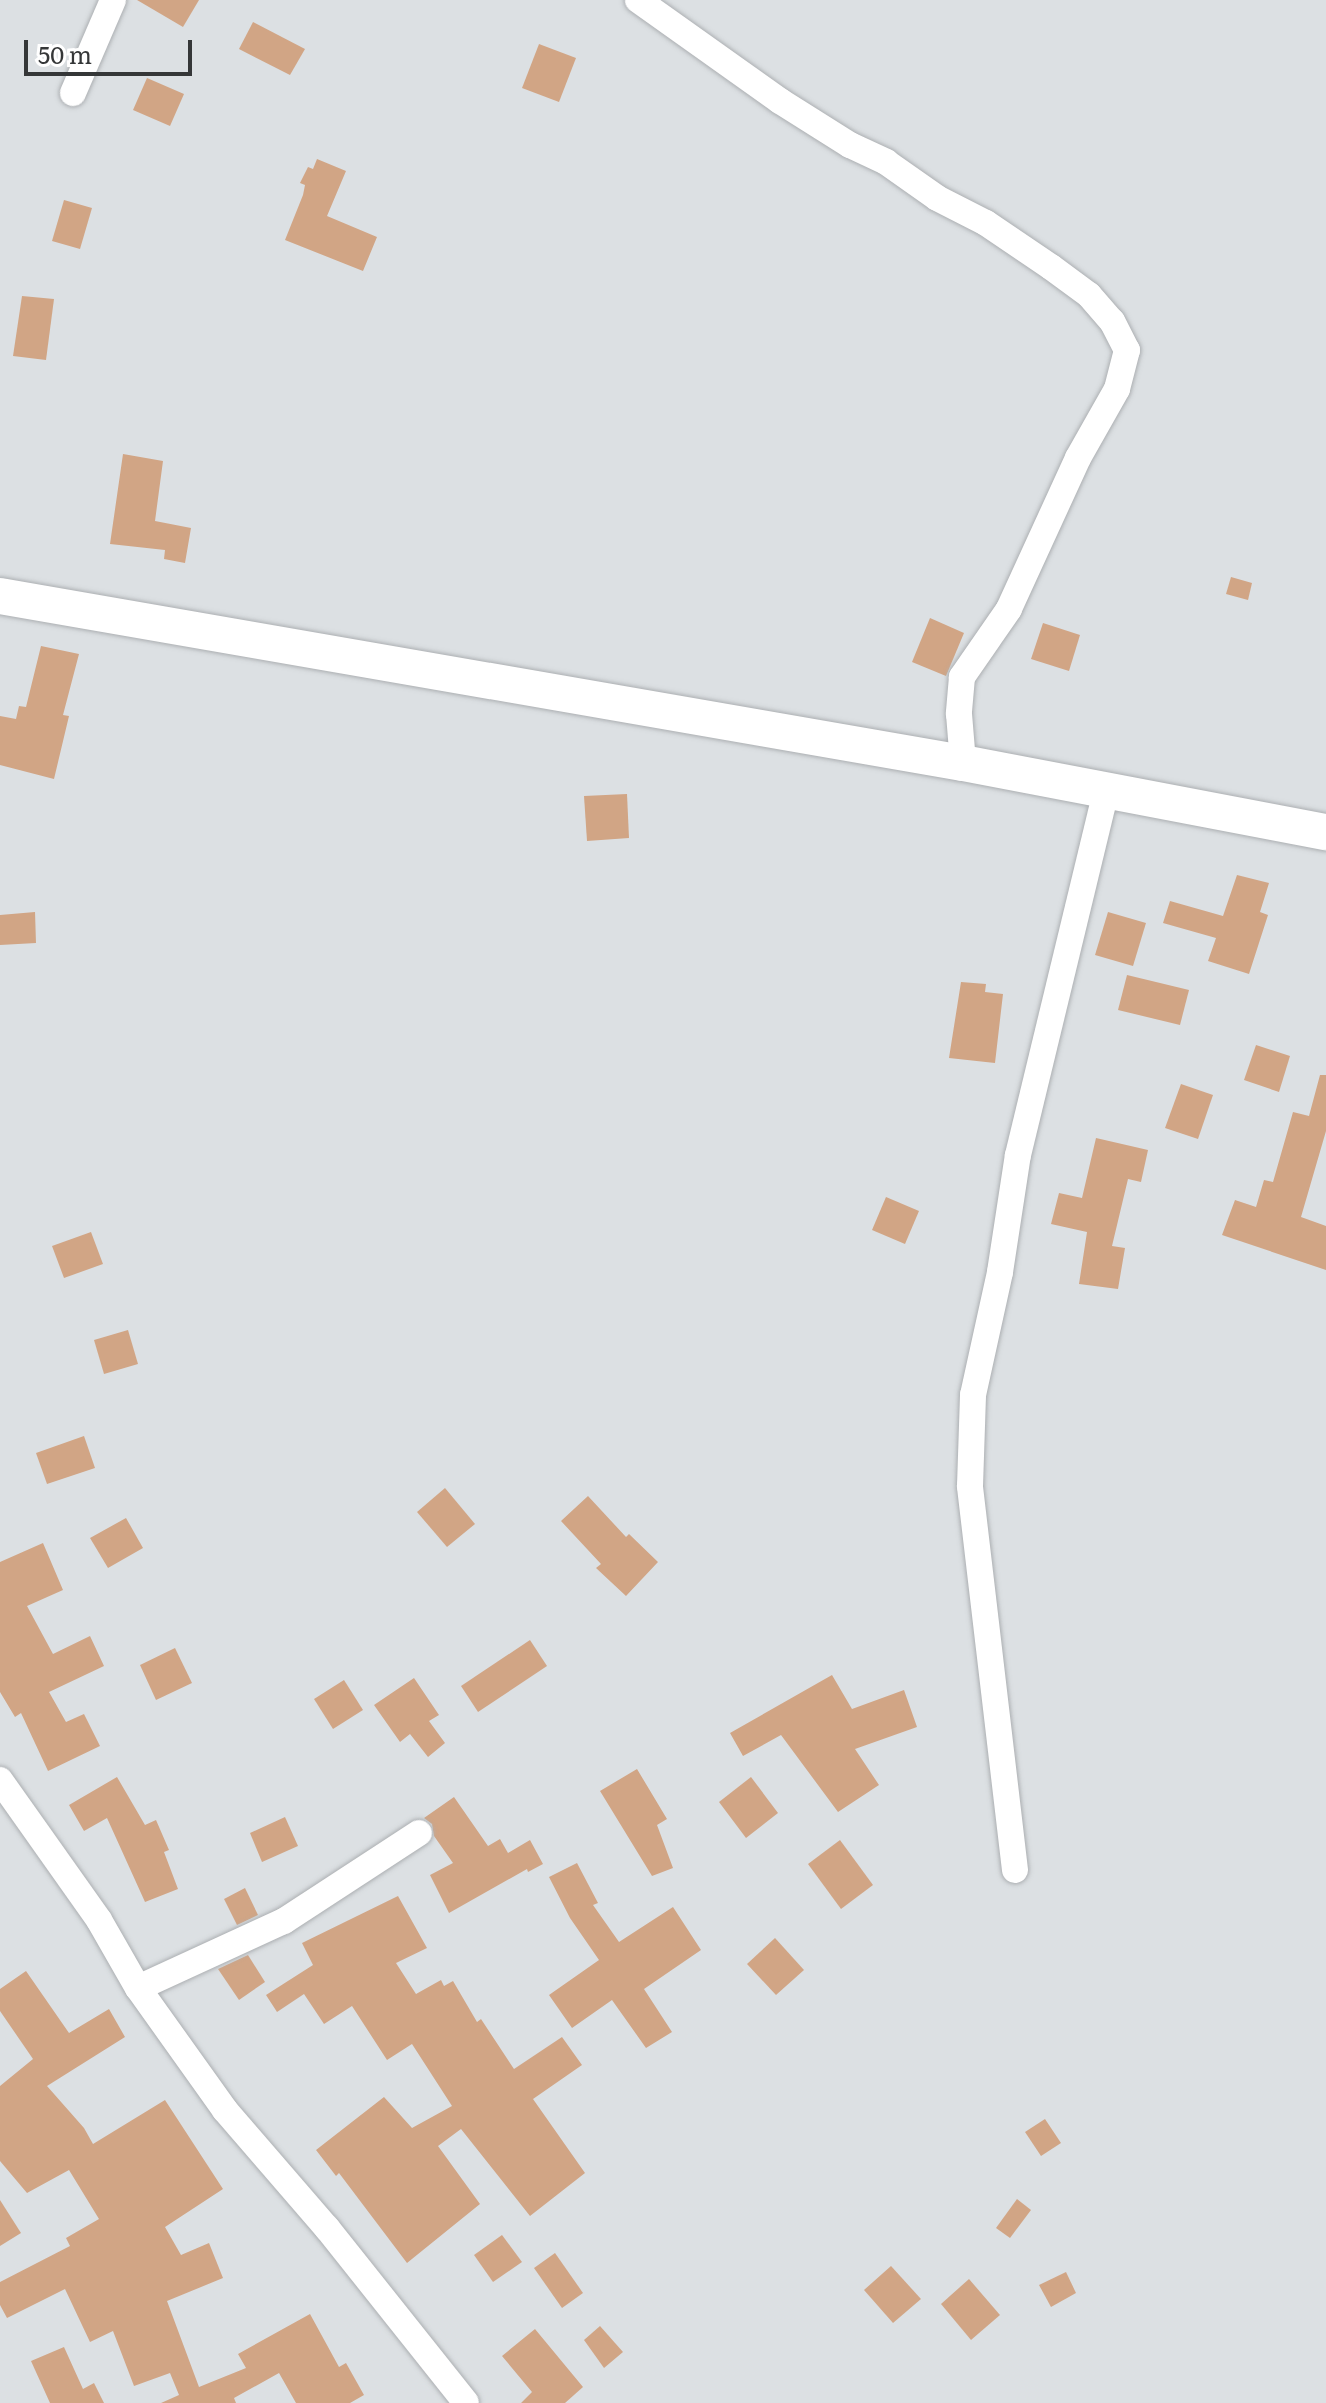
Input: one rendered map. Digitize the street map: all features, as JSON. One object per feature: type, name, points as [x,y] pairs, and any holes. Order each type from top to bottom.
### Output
[{"type":"main road","points":[[0,596],[963,763],[1326,832]]},
{"type":"street","points":[[73,93],[113,0]]},
{"type":"street","points":[[638,0],[780,101],[850,145],[886,162],[937,198],[986,223],[1051,267],[1089,295],[1112,321],[1127,350],[1117,389],[1078,458],[1009,609],[962,677],[959,714],[963,763]]},
{"type":"street","points":[[1015,1870],[970,1486],[973,1395],[1000,1272],[1018,1155],[1106,791]]},
{"type":"street","points":[[0,1780],[99,1920],[138,1988],[225,2110],[327,2228],[466,2403]]},
{"type":"street","points":[[138,1988],[284,1921],[419,1833]]},
{"type":"building","points":[[137,0],[199,0],[183,27]]},
{"type":"building","points":[[253,22],[305,49],[290,75],[239,49]]},
{"type":"building","points":[[539,44],[576,58],[559,102],[522,88]]},
{"type":"building","points":[[147,78],[184,94],[170,126],[133,110]]},
{"type":"building","points":[[317,159],[346,171],[327,216],[377,237],[363,271],[285,240],[303,195],[305,185],[300,183],[308,167],[313,169]]},
{"type":"building","points":[[64,200],[92,208],[80,249],[52,241]]},
{"type":"building","points":[[22,296],[54,299],[46,360],[13,356]]},
{"type":"building","points":[[123,454],[163,461],[155,521],[191,528],[185,563],[164,559],[165,550],[110,544]]},
{"type":"building","points":[[1231,577],[1252,583],[1248,600],[1226,594]]},
{"type":"building","points":[[930,618],[964,633],[946,676],[912,662]]},
{"type":"building","points":[[1043,623],[1080,635],[1069,671],[1031,659]]},
{"type":"building","points":[[41,646],[79,654],[63,715],[69,716],[54,779],[0,765],[0,716],[16,719],[19,706],[26,707]]},
{"type":"building","points":[[627,794],[629,838],[587,841],[584,796]]},
{"type":"building","points":[[1237,875],[1269,883],[1260,912],[1268,915],[1249,974],[1208,961],[1216,938],[1163,923],[1170,901],[1223,916]]},
{"type":"building","points":[[35,912],[36,943],[0,945],[0,915]]},
{"type":"building","points":[[1108,912],[1146,923],[1133,966],[1095,955]]},
{"type":"building","points":[[1127,975],[1189,990],[1180,1025],[1118,1010]]},
{"type":"building","points":[[961,982],[986,984],[985,992],[1003,994],[995,1063],[949,1058]]},
{"type":"building","points":[[1256,1045],[1290,1056],[1279,1092],[1244,1080]]},
{"type":"building","points":[[1320,1075],[1326,1075],[1326,1131],[1301,1217],[1326,1226],[1326,1270],[1222,1235],[1235,1200],[1256,1207],[1264,1180],[1273,1182],[1293,1112],[1309,1116]]},
{"type":"building","points":[[1181,1084],[1213,1095],[1198,1139],[1165,1128]]},
{"type":"building","points":[[1096,1138],[1148,1150],[1141,1182],[1128,1179],[1112,1246],[1125,1248],[1118,1289],[1079,1284],[1087,1232],[1051,1224],[1059,1193],[1082,1198]]},
{"type":"building","points":[[886,1197],[919,1211],[905,1244],[872,1230]]},
{"type":"building","points":[[91,1232],[103,1264],[64,1278],[52,1246]]},
{"type":"building","points":[[128,1330],[138,1364],[104,1374],[94,1340]]},
{"type":"building","points":[[84,1436],[95,1468],[47,1484],[36,1453]]},
{"type":"building","points":[[445,1488],[475,1524],[447,1547],[417,1512]]},
{"type":"building","points":[[588,1496],[626,1537],[629,1534],[658,1562],[626,1596],[596,1568],[601,1564],[561,1521]]},
{"type":"building","points":[[126,1518],[143,1548],[108,1568],[90,1538]]},
{"type":"building","points":[[43,1543],[63,1590],[27,1606],[53,1654],[90,1636],[104,1666],[49,1692],[66,1722],[84,1714],[100,1746],[48,1771],[21,1713],[15,1717],[0,1692],[0,1562]]},
{"type":"building","points":[[530,1640],[547,1666],[478,1712],[461,1686]]},
{"type":"building","points":[[175,1648],[192,1683],[156,1700],[140,1665]]},
{"type":"building","points":[[832,1675],[852,1709],[904,1690],[917,1727],[855,1749],[879,1785],[838,1812],[781,1735],[743,1756],[730,1733]]},
{"type":"building","points":[[414,1678],[439,1715],[429,1721],[445,1743],[428,1757],[410,1734],[400,1742],[374,1705]]},
{"type":"building","points":[[344,1680],[363,1710],[333,1729],[314,1699]]},
{"type":"building","points":[[637,1769],[667,1819],[657,1825],[673,1868],[652,1876],[600,1791]]},
{"type":"building","points":[[117,1777],[145,1825],[156,1820],[169,1850],[164,1852],[178,1889],[145,1902],[107,1818],[84,1831],[69,1805]]},
{"type":"building","points":[[751,1777],[778,1813],[746,1838],[719,1802]]},
{"type":"building","points":[[454,1797],[488,1846],[500,1839],[508,1853],[530,1840],[543,1864],[528,1872],[527,1869],[449,1913],[430,1875],[453,1863],[434,1836],[432,1824],[424,1818]]},
{"type":"building","points":[[285,1817],[298,1846],[262,1862],[250,1833]]},
{"type":"building","points":[[840,1840],[873,1885],[841,1909],[808,1864]]},
{"type":"building","points":[[577,1863],[598,1903],[593,1905],[619,1942],[673,1907],[701,1950],[644,1989],[672,2032],[646,2048],[612,2000],[572,2028],[549,1995],[599,1960],[570,1918],[549,1877]]},
{"type":"building","points":[[245,1888],[258,1915],[237,1925],[224,1899]]},
{"type":"building","points":[[398,1896],[427,1948],[396,1963],[416,1994],[441,1980],[444,1986],[453,1981],[477,2022],[481,2019],[514,2069],[562,2037],[582,2065],[533,2099],[585,2173],[530,2216],[461,2129],[438,2146],[480,2204],[407,2263],[339,2173],[336,2176],[316,2150],[384,2097],[412,2128],[452,2106],[412,2044],[387,2060],[352,2006],[324,2024],[304,1994],[277,2012],[266,1995],[313,1965],[302,1943]]},
{"type":"building","points":[[775,1938],[804,1970],[776,1995],[747,1964]]},
{"type":"building","points":[[248,1955],[265,1982],[239,2000],[218,1969]]},
{"type":"building","points":[[26,1971],[69,2033],[109,2009],[125,2037],[47,2086],[84,2128],[93,2144],[165,2100],[223,2189],[165,2227],[181,2255],[209,2243],[223,2278],[167,2301],[199,2387],[246,2368],[238,2354],[310,2314],[339,2367],[346,2363],[364,2395],[350,2403],[296,2403],[279,2373],[234,2398],[236,2403],[161,2403],[179,2395],[170,2373],[134,2386],[113,2331],[90,2342],[65,2289],[7,2318],[0,2305],[0,2282],[70,2246],[66,2238],[99,2219],[69,2170],[27,2193],[0,2161],[0,2086],[33,2059],[0,2011],[0,1989]]},
{"type":"building","points":[[1045,2119],[1061,2143],[1041,2156],[1025,2132]]},
{"type":"building","points":[[1017,2199],[1031,2210],[1010,2238],[996,2228]]},
{"type":"building","points":[[0,2200],[21,2233],[0,2246]]},
{"type":"building","points":[[502,2235],[522,2262],[493,2282],[474,2255]]},
{"type":"building","points":[[555,2253],[583,2293],[562,2308],[534,2268]]},
{"type":"building","points":[[891,2266],[921,2299],[893,2323],[864,2290]]},
{"type":"building","points":[[1066,2272],[1076,2293],[1051,2307],[1039,2285]]},
{"type":"building","points":[[969,2279],[1000,2315],[971,2340],[941,2304]]},
{"type":"building","points":[[600,2326],[623,2352],[604,2368],[584,2340]]},
{"type":"building","points":[[535,2329],[583,2387],[565,2403],[521,2403],[532,2392],[502,2356]]},
{"type":"building","points":[[64,2347],[83,2389],[94,2383],[104,2403],[50,2403],[31,2361]]}]
